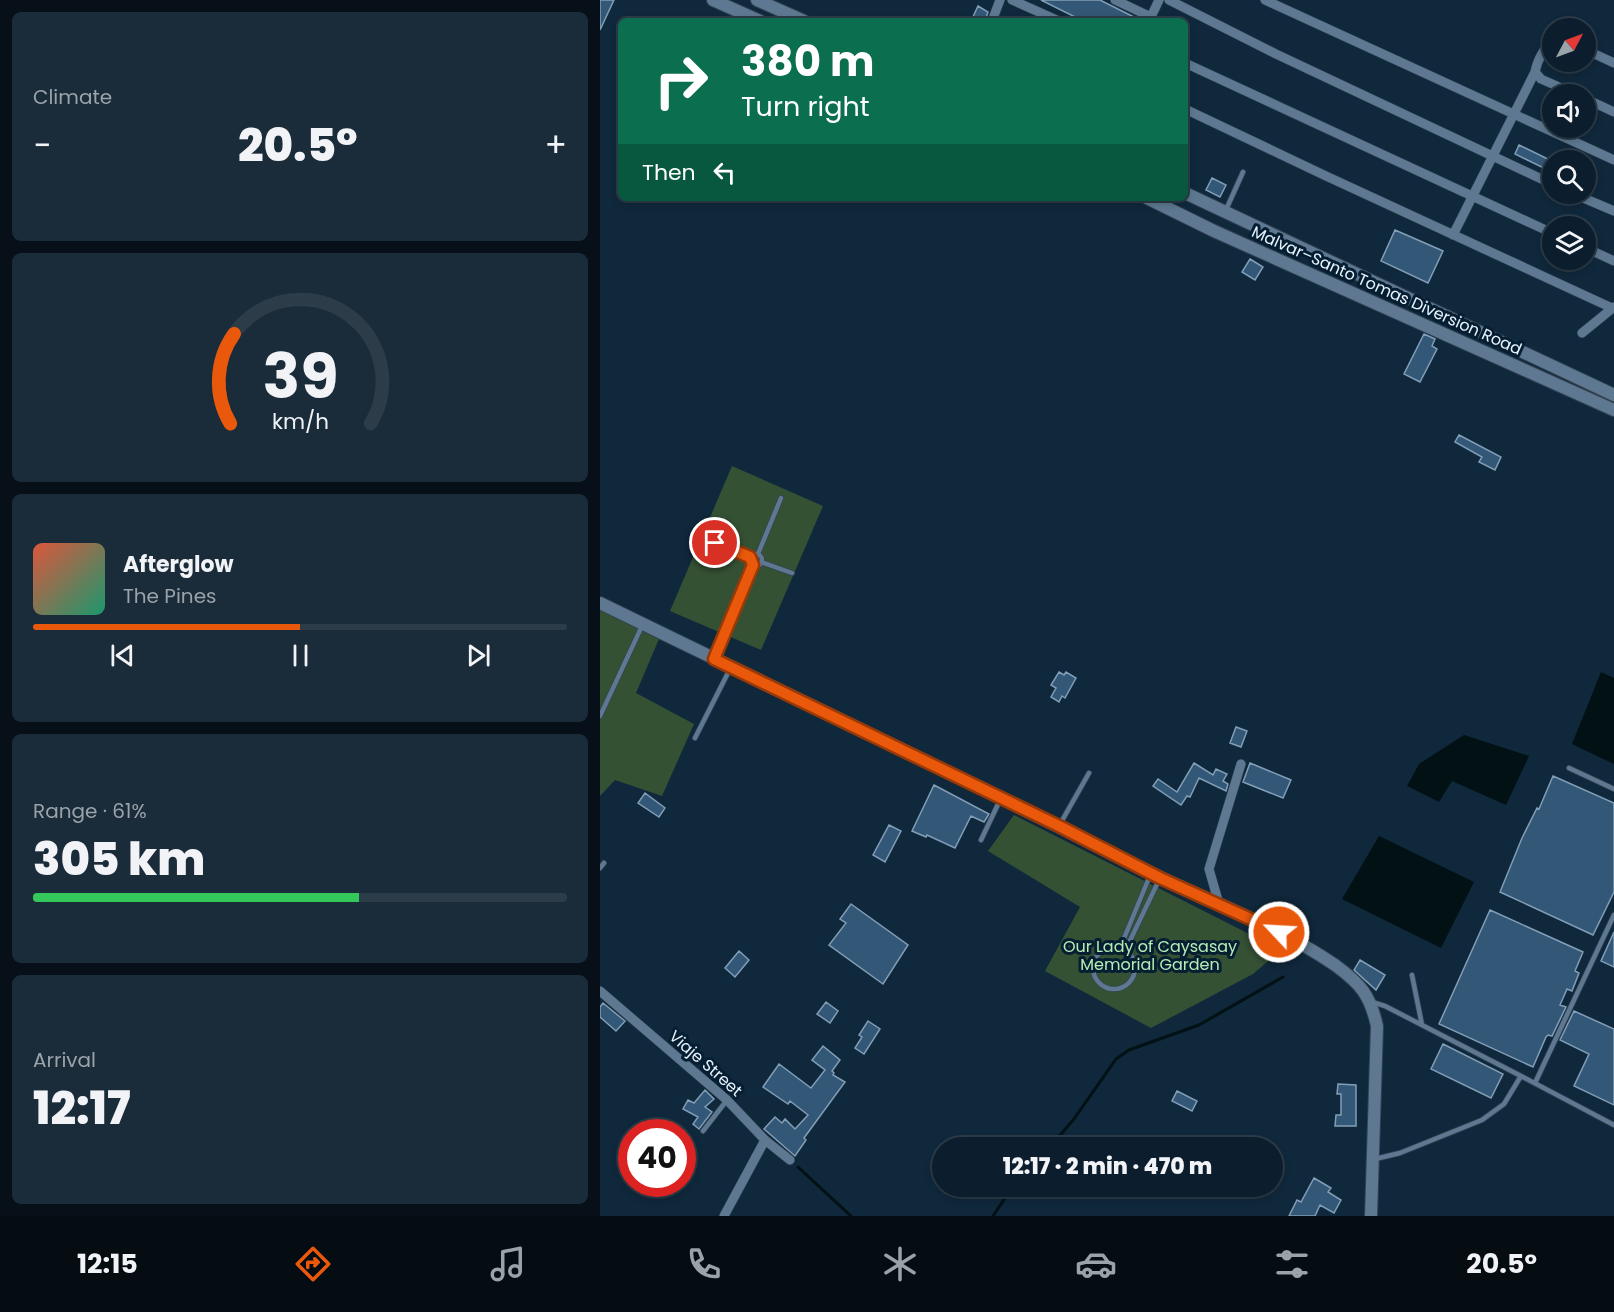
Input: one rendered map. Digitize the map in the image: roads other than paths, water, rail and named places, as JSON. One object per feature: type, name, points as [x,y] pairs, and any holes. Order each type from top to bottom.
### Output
[{"type":"street","points":[[714,0],[753,18]]},
{"type":"street","points":[[757,0],[797,18]]},
{"type":"street","points":[[993,18],[1000,0]]},
{"type":"street","points":[[1012,0],[1052,18]]},
{"type":"street","points":[[1115,0],[1148,18]]},
{"type":"street","points":[[1150,18],[1159,0]]},
{"type":"street","points":[[1169,0],[1276,54],[1542,179]]},
{"type":"street","points":[[1265,0],[1614,160]]},
{"type":"street","points":[[1453,235],[1542,54]]},
{"type":"street","points":[[1596,55],[1614,63]]},
{"type":"street","points":[[1188,64],[1542,229]]},
{"type":"street","points":[[1535,72],[1541,79],[1552,84]]},
{"type":"street","points":[[1596,104],[1614,112]]},
{"type":"street","points":[[1188,110],[1453,235],[1613,307],[1582,333]]},
{"type":"street","name":"Malvar–Santo Tomas Diversion Road","points":[[1188,194],[1614,395]]},
{"type":"street","name":"Malvar–Santo Tomas Diversion Road","points":[[1153,201],[1214,231],[1614,410]]},
{"type":"street","points":[[1596,203],[1614,211]]},
{"type":"street","points":[[1596,253],[1614,261]]},
{"type":"street","points":[[600,603],[1156,875],[1279,932],[1335,966],[1364,990],[1371,1002],[1377,1026],[1371,1216]]},
{"type":"street","points":[[1219,904],[1209,869],[1241,764]]},
{"type":"street","name":"Viaje Street","points":[[600,991],[727,1100],[765,1140],[790,1160]]},
{"type":"street","points":[[724,1216],[765,1140]]},
{"type":"lane","points":[[1225,212],[1244,172]]},
{"type":"lane","points":[[761,562],[758,554],[781,498]]},
{"type":"lane","points":[[715,543],[750,557],[758,554]]},
{"type":"lane","points":[[714,659],[753,565],[750,557]]},
{"type":"lane","points":[[753,565],[761,562],[792,573]]},
{"type":"lane","points":[[600,716],[643,624]]},
{"type":"lane","points":[[695,738],[731,667]]},
{"type":"lane","points":[[1569,768],[1614,789]]},
{"type":"lane","points":[[1059,826],[1089,773]]},
{"type":"lane","points":[[981,840],[1001,798]]},
{"type":"lane","points":[[600,868],[604,863]]},
{"type":"lane","points":[[1120,948],[1156,875]]},
{"type":"lane","points":[[1125,951],[1156,875]]},
{"type":"lane","points":[[1534,1083],[1614,915]]},
{"type":"lane","points":[[1107,948],[1120,948],[1134,964],[1132,980],[1119,989],[1103,986],[1093,974],[1095,958],[1107,948]]},
{"type":"lane","points":[[1412,975],[1422,1025]]},
{"type":"lane","points":[[1371,1002],[1422,1025],[1614,1125]]},
{"type":"lane","points":[[1372,1160],[1400,1153],[1482,1120],[1504,1104],[1521,1076]]},
{"type":"lane","points":[[703,1131],[727,1100]]},
{"type":"waterway","points":[[1058,1137],[1074,1119],[1116,1059],[1129,1050],[1199,1025],[1283,977]]},
{"type":"waterway","points":[[798,1167],[851,1216]]},
{"type":"waterway","points":[[993,1216],[1006,1197]]},
{"type":"park label","name":"Our Lady of Caysasay Memorial Garden","points":[[1150,955]]}]
